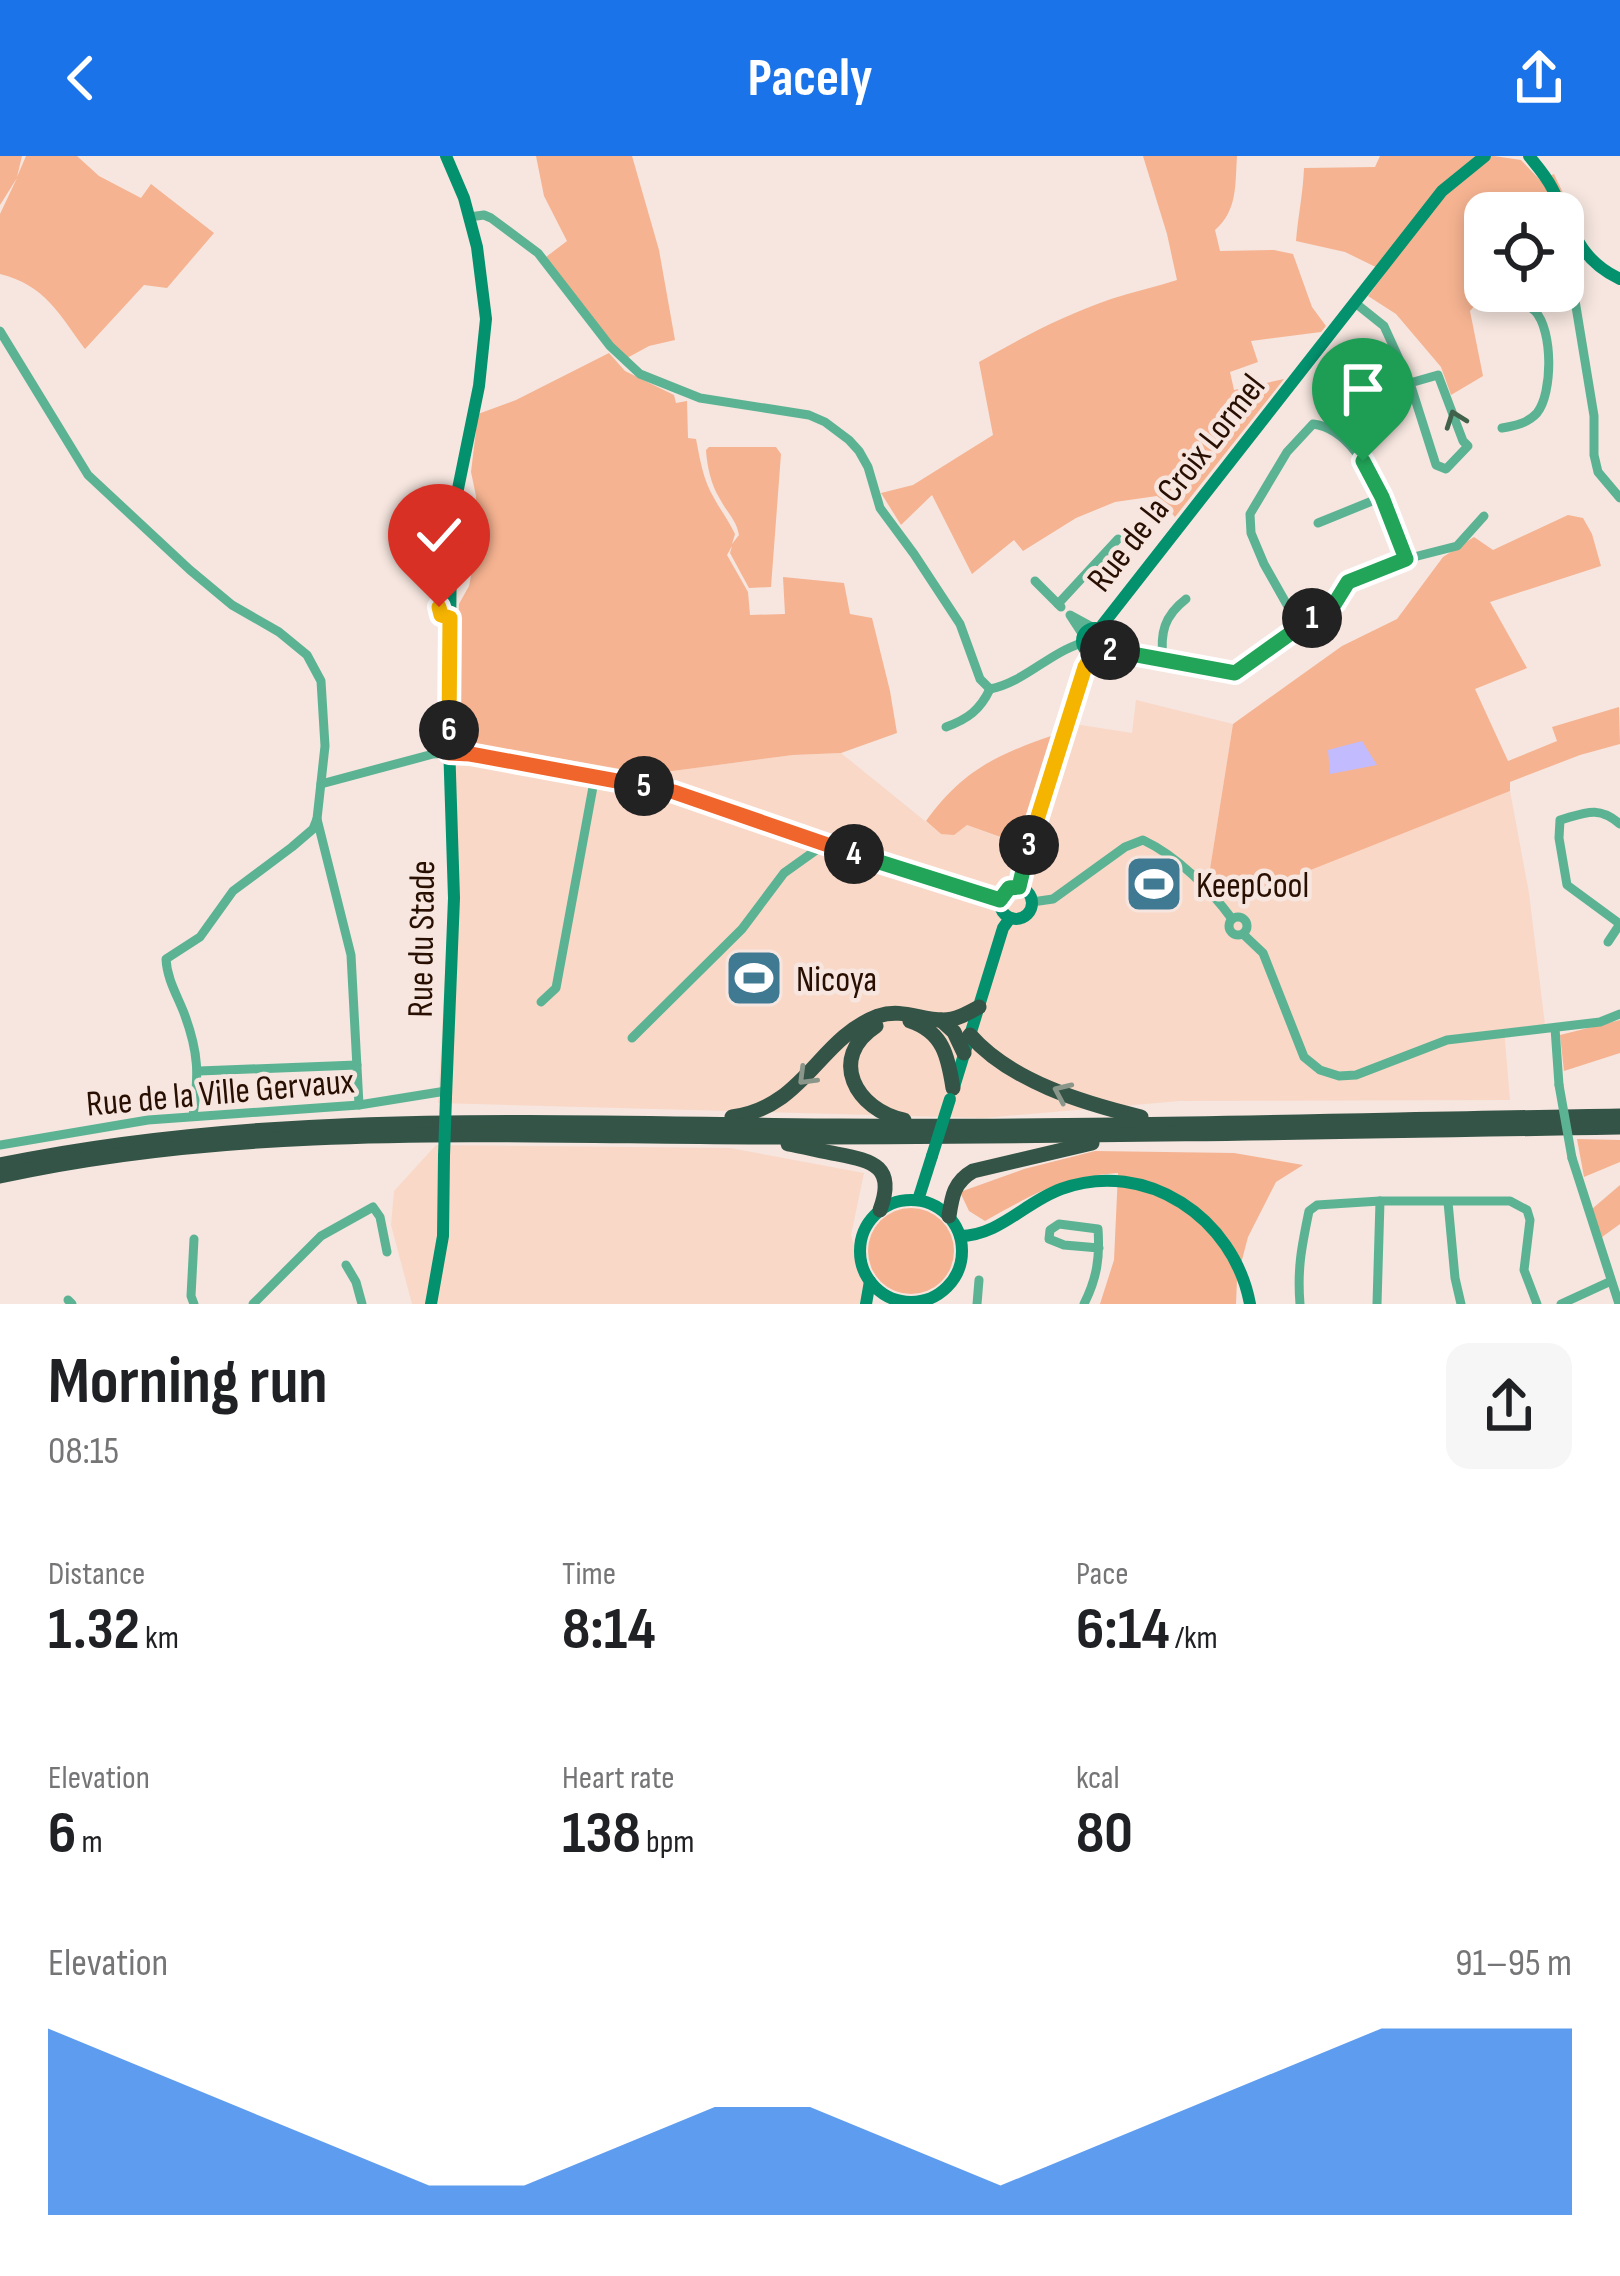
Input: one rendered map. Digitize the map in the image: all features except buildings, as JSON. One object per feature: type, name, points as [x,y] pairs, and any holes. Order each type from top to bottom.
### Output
[{"type":"highway","points":[[669,1124],[744,1115],[770,1106],[793,1090],[852,1031],[874,1018],[898,1012],[940,1020],[979,1007]]},
{"type":"highway","points":[[924,1126],[882,1113],[860,1095],[851,1065],[860,1039],[885,1021],[907,1020],[924,1026],[947,1053],[952,1094]]},
{"type":"highway","points":[[940,1020],[954,1032],[964,1053]]},
{"type":"highway","points":[[970,1035],[992,1057],[1053,1089],[1164,1129]]},
{"type":"highway","points":[[1227,1128],[1620,1116]]},
{"type":"highway","points":[[0,1165],[142,1141],[315,1126],[1164,1129]]},
{"type":"highway","points":[[0,1176],[149,1151],[319,1138],[1620,1127]]},
{"type":"highway","points":[[950,1216],[952,1193],[961,1178],[973,1171],[1087,1144],[1137,1141],[1164,1129]]},
{"type":"highway","points":[[750,1137],[876,1165],[886,1182],[880,1210]]},
{"type":"street","name":"Rue de la Croix Lormel","points":[[1089,633],[1442,191],[1485,156]]},
{"type":"street","points":[[1529,156],[1555,192]]},
{"type":"street","name":"Rue du Stade","points":[[431,1304],[443,1236],[454,898],[445,616],[454,547],[466,532],[456,523],[485,319],[483,283],[469,217],[448,158]]},
{"type":"street","points":[[469,217],[491,218],[538,253],[610,346],[640,374],[700,398],[808,415],[849,440],[868,467],[880,508],[960,624],[980,679],[990,689]]},
{"type":"street","points":[[1584,252],[1620,279]]},
{"type":"street","points":[[1584,260],[1591,259]]},
{"type":"street","points":[[1354,302],[1384,326],[1410,383],[1436,465],[1446,470],[1468,446],[1438,375],[1410,383]]},
{"type":"street","points":[[1502,428],[1529,420],[1541,409],[1547,392],[1549,350],[1536,312]]},
{"type":"street","points":[[1575,312],[1594,416],[1598,472],[1620,498]]},
{"type":"street","points":[[0,332],[88,475],[190,571],[308,655],[321,680],[326,746],[313,829],[233,891],[200,937],[166,959],[199,1072],[193,1116]]},
{"type":"street","points":[[1299,626],[1265,567],[1251,533],[1250,514],[1287,452],[1312,424],[1326,426],[1363,461],[1406,559]]},
{"type":"street","points":[[1318,523],[1382,497]]},
{"type":"street","points":[[1089,633],[1086,650],[1235,673],[1335,603],[1348,582],[1456,546],[1484,516]]},
{"type":"street","points":[[1058,604],[1118,539]]},
{"type":"street","points":[[445,616],[439,607],[454,547]]},
{"type":"street","points":[[1019,887],[1085,667],[1108,638],[1089,633],[1035,581]]},
{"type":"street","points":[[1163,659],[1160,635],[1186,599]]},
{"type":"street","points":[[990,689],[1004,686],[1089,633]]},
{"type":"street","points":[[946,727],[965,721],[984,703],[990,689]]},
{"type":"street","points":[[321,784],[433,754],[470,754],[674,792],[1000,900]]},
{"type":"street","points":[[541,1002],[556,988],[595,776]]},
{"type":"street","points":[[1608,942],[1620,924],[1568,885],[1560,820],[1592,811],[1607,813],[1620,824]]},
{"type":"street","points":[[317,819],[351,955],[359,1106]]},
{"type":"street","points":[[918,1200],[1003,928],[1010,918],[1025,916],[1036,902],[1053,899],[1125,847],[1143,840],[1161,848],[1232,919],[1240,917],[1246,922],[1243,934],[1263,953],[1304,1057],[1320,1070],[1356,1075],[1447,1040],[1600,1022],[1620,1014]]},
{"type":"street","points":[[632,1039],[742,929],[784,873],[821,844]]},
{"type":"street","points":[[1010,918],[1000,900],[1009,888],[1019,887],[1036,902]]},
{"type":"street","points":[[1555,1028],[1572,1159],[1619,1304]]},
{"type":"street","points":[[199,1072],[356,1065]]},
{"type":"street","name":"Rue de la Ville Gervaux","points":[[0,1145],[193,1116],[359,1106],[446,1094]]},
{"type":"street","points":[[961,1236],[981,1235],[1050,1194],[1084,1183],[1128,1182],[1167,1194],[1220,1234],[1245,1280],[1250,1304]]},
{"type":"street","points":[[918,1200],[950,1216],[961,1236],[961,1264],[946,1289],[920,1301],[884,1301],[862,1265],[861,1244],[880,1210],[892,1203],[918,1200]]},
{"type":"street","points":[[1300,1304],[1298,1273],[1309,1210],[1317,1205],[1510,1201],[1527,1210],[1530,1220],[1523,1270],[1537,1304]]},
{"type":"street","points":[[1377,1304],[1380,1202]]},
{"type":"street","points":[[1448,1202],[1461,1304]]},
{"type":"street","points":[[253,1304],[321,1236],[373,1207],[380,1217],[387,1252]]},
{"type":"street","points":[[1084,1304],[1099,1267],[1099,1247],[1098,1229],[1059,1225],[1050,1230],[1049,1239],[1064,1246],[1099,1247]]},
{"type":"street","points":[[194,1239],[194,1304]]},
{"type":"street","points":[[346,1265],[362,1304]]},
{"type":"street","points":[[977,1304],[979,1280]]},
{"type":"street","points":[[866,1304],[870,1281]]},
{"type":"street","points":[[1561,1304],[1610,1282]]},
{"type":"shaded area","points":[[0,156],[22,156],[17,177],[26,156],[77,156],[99,176],[141,198],[151,184],[214,233],[167,288],[144,285],[85,349],[40,293],[0,274],[0,214],[17,178],[0,205]]},
{"type":"shaded area","points":[[536,156],[632,156],[659,250],[675,340],[627,358],[546,257],[567,241],[544,196]]},
{"type":"shaded area","points":[[1143,156],[1237,156],[1232,205],[1215,230],[1220,251],[1293,254],[1312,307],[1326,326],[1321,332],[1251,341],[1258,362],[1230,372],[1234,390],[1284,379],[1175,517],[1157,496],[1115,502],[1076,518],[1023,551],[1014,540],[972,574],[932,495],[901,525],[881,493],[913,485],[993,435],[979,362],[1076,312],[1177,280]]},
{"type":"shaded area","points":[[1380,156],[1494,156],[1521,160],[1540,180],[1554,174],[1563,192],[1464,192],[1464,312],[1470,312],[1483,376],[1451,395],[1441,367],[1396,314],[1368,296],[1386,272],[1345,252],[1296,241],[1304,168],[1375,167]]},
{"type":"shaded area","points":[[609,353],[625,371],[674,395],[676,403],[687,401],[688,438],[696,439],[707,484],[735,534],[732,544],[738,529],[714,488],[706,450],[776,447],[781,454],[771,587],[749,588],[730,553],[732,546],[727,555],[748,592],[750,615],[785,614],[783,577],[844,583],[850,614],[872,618],[897,733],[841,753],[650,774],[463,742],[454,732],[459,604],[471,576],[476,496],[471,472],[478,414]]},
{"type":"shaded area","points":[[1568,515],[1583,518],[1601,566],[1490,602],[1527,668],[1475,689],[1508,761],[1557,741],[1552,727],[1619,707],[1620,744],[1510,782],[1510,791],[1232,901],[1223,895],[1210,869],[1233,724],[1342,646],[1397,619],[1443,557],[1474,537],[1493,550]]},
{"type":"shaded area","points":[[438,544],[438,550],[445,552],[441,575],[425,577],[419,548]]},
{"type":"shaded area","points":[[1136,700],[1233,724],[1210,869],[1232,900],[1510,791],[1529,893],[1545,1025],[1504,1029],[1510,1100],[1180,1101],[984,1118],[438,1103],[449,900],[445,739],[650,774],[841,753],[941,834],[967,825],[1019,844],[1057,726],[1068,723],[1132,733]]},
{"type":"shaded area","points":[[1054,735],[1020,844],[967,825],[954,835],[941,834],[926,821],[953,789],[982,766]]},
{"type":"shaded area","points":[[1362,741],[1377,765],[1330,774],[1328,750]]},
{"type":"shaded area","points":[[1620,1020],[1620,1053],[1564,1071],[1560,1035]]},
{"type":"shaded area","points":[[1577,1139],[1620,1140],[1620,1162],[1584,1177]]},
{"type":"shaded area","points":[[436,1145],[730,1148],[864,1173],[851,1235],[870,1304],[412,1304],[391,1225],[394,1191]]},
{"type":"shaded area","points":[[1095,1151],[1234,1153],[1303,1165],[1276,1182],[1248,1237],[1236,1304],[1100,1304],[1114,1260],[1118,1173],[1063,1183],[985,1221],[969,1211],[960,1192]]},
{"type":"shaded area","points":[[1620,1185],[1620,1224],[1602,1237],[1592,1209]]},
{"type":"shaded area","points":[[911,1208],[941,1221],[954,1251],[941,1281],[911,1294],[881,1281],[868,1251],[881,1221]]},
{"type":"place","name":"KeepCool","points":[[1154,884]]},
{"type":"place","name":"Nicoya","points":[[754,978]]},
{"type":"route","points":[[439,607],[441,615],[450,618],[449,753],[674,792],[1000,900],[1009,888],[1019,887],[1085,667],[1093,654],[1105,650],[1235,673],[1335,603],[1348,582],[1406,559],[1363,461]]}]
